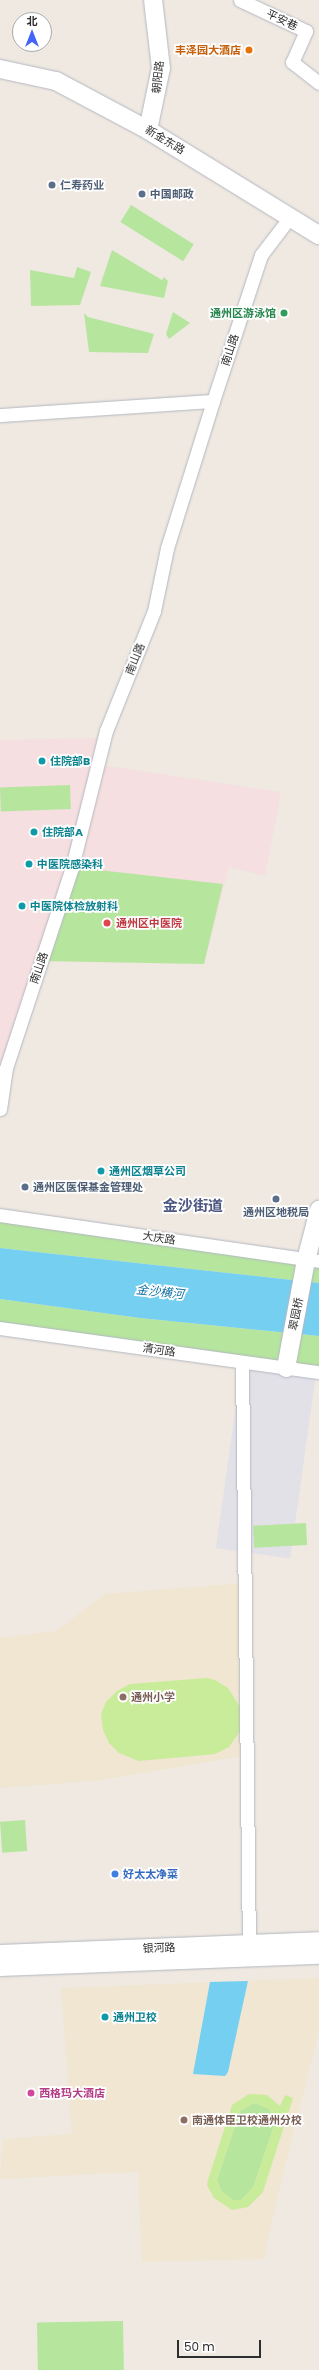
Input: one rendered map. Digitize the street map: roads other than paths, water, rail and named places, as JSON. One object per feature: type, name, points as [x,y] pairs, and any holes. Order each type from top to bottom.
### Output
[{"type":"main road","name":"朝阳路","points":[[150,124],[161,68],[153,0]]},
{"type":"main road","name":"新金东路","points":[[0,57],[60,74],[150,124],[319,222]]},
{"type":"main road","name":"新金东路","points":[[0,69],[56,81],[150,124],[319,235]]},
{"type":"main road","name":"翠园桥","points":[[286,1368],[313,1260],[319,1210]]},
{"type":"main road","name":"银河路","points":[[0,1967],[249,1950],[319,1941]]},
{"type":"main road","name":"银河路","points":[[0,1954],[249,1950],[319,1955]]},
{"type":"street","name":"平安巷","points":[[240,0],[306,31],[292,62],[319,83]]},
{"type":"street","name":"南山路","points":[[0,1109],[6,1068],[72,867],[106,731],[154,611],[167,548],[213,401],[261,255],[290,217]]},
{"type":"street","points":[[0,415],[213,401]]},
{"type":"street","name":"大庆路","points":[[0,1215],[313,1260]]},
{"type":"street","name":"清河路","points":[[0,1328],[319,1372]]},
{"type":"street","points":[[242,1362],[249,1950]]},
{"type":"water","name":"金沙横河","points":[[0,1248],[319,1283],[319,1336],[140,1318],[0,1299]]},
{"type":"water","points":[[248,1981],[228,2072],[225,2076],[193,2074],[210,1982]]},
{"type":"place","name":"丰泽园大酒店","points":[[249,50]]},
{"type":"place","name":"仁寿药业","points":[[52,185]]},
{"type":"place","name":"中国邮政","points":[[142,194]]},
{"type":"place","name":"通州区游泳馆","points":[[284,313]]},
{"type":"place","name":"住院部B","points":[[42,761]]},
{"type":"place","name":"住院部A","points":[[34,832]]},
{"type":"place","name":"中医院感染科","points":[[29,864]]},
{"type":"place","name":"中医院体检放射科","points":[[22,906]]},
{"type":"place","name":"通州区中医院","points":[[107,923]]},
{"type":"place","name":"通州区烟草公司","points":[[101,1171]]},
{"type":"place","name":"通州区医保基金管理处","points":[[25,1187]]},
{"type":"place","name":"通州区地税局","points":[[276,1199]]},
{"type":"place","name":"通州小学","points":[[123,1697]]},
{"type":"place","name":"好太太净菜","points":[[115,1874]]},
{"type":"place","name":"通州卫校","points":[[105,2017]]},
{"type":"place","name":"西格玛大酒店","points":[[31,2093]]},
{"type":"place","name":"南通体臣卫校通州分校","points":[[184,2120]]},
{"type":"district","name":"金沙街道","points":[[193,1206]]}]
